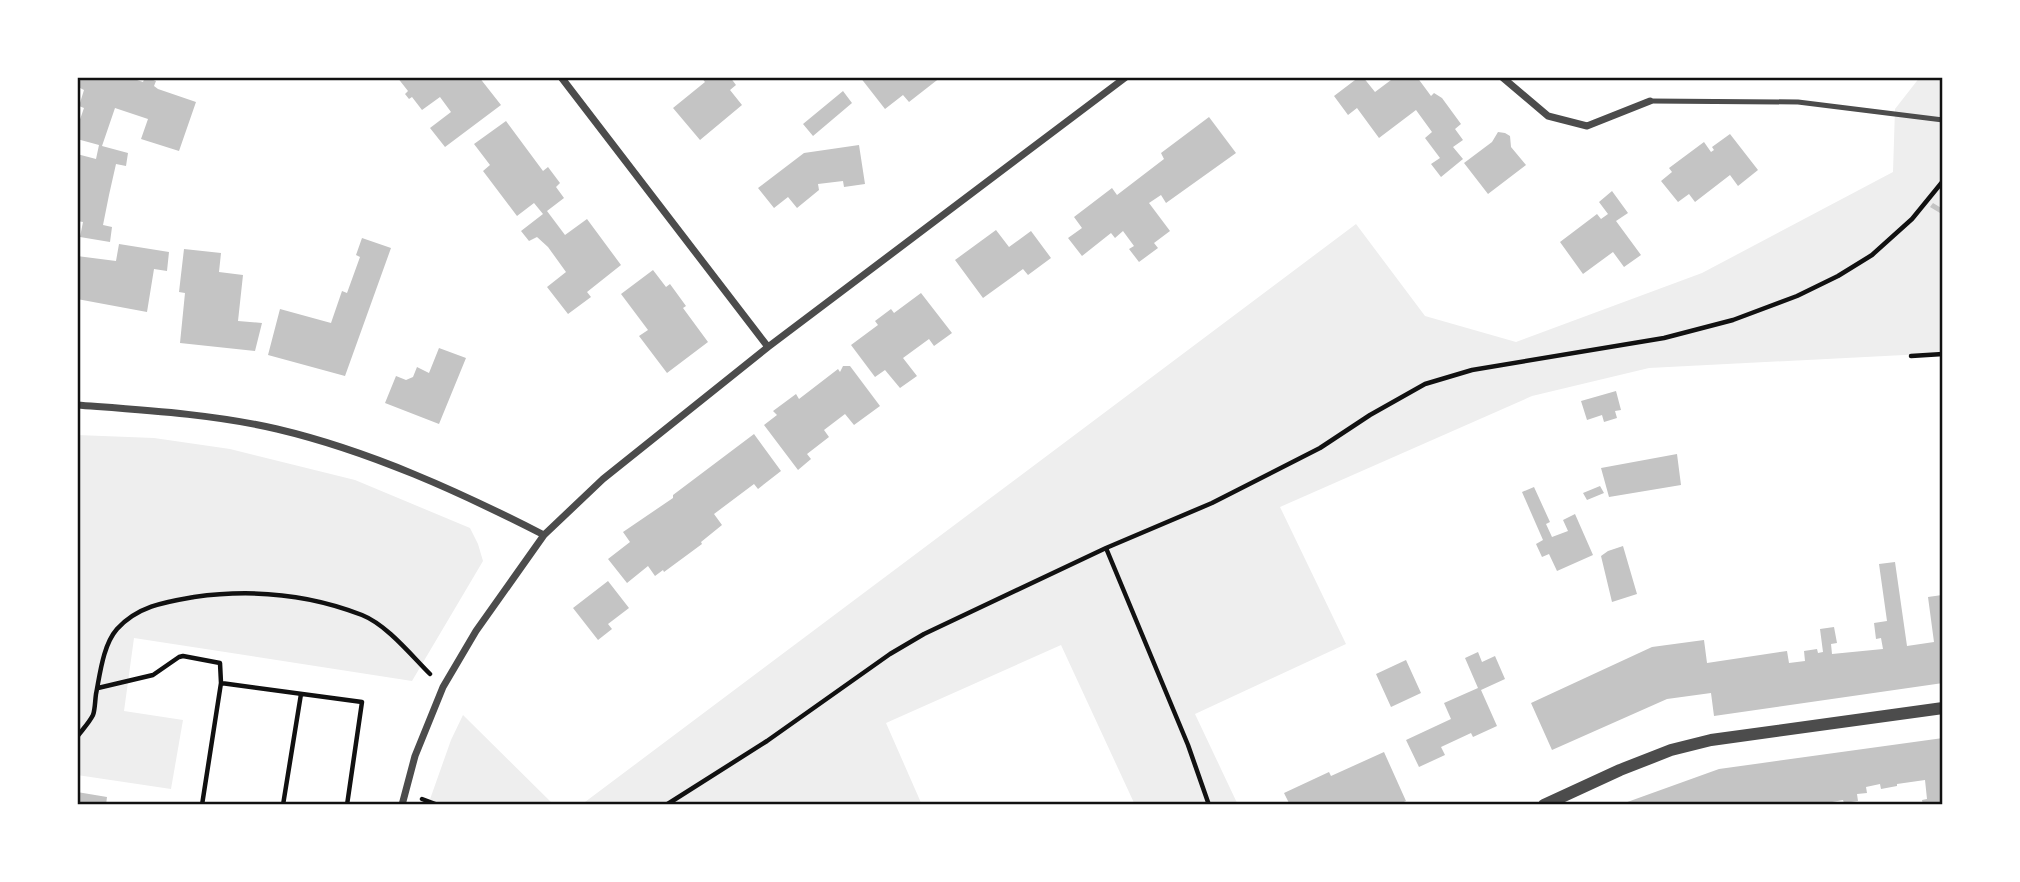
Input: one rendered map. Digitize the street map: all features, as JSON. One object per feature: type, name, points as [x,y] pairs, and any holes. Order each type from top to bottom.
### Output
[{"type":"street","points":[[561,77],[768,347]]},
{"type":"street","points":[[402,805],[415,756],[443,687],[476,631],[544,535],[603,479],[768,347],[1126,77]]},
{"type":"street","points":[[1502,77],[1548,116],[1587,126],[1650,101]]},
{"type":"street","points":[[77,405],[195,416],[277,429],[360,453],[496,511],[544,535]]},
{"type":"street","points":[[1544,805],[1671,750],[1711,740],[1943,708]]},
{"type":"lane","points":[[1650,101],[1798,102],[1943,120]]},
{"type":"path","points":[[666,805],[766,741],[890,654],[924,634],[958,616],[1054,575],[1106,548],[1212,503],[1320,448],[1370,415],[1425,384],[1472,370],[1664,338],[1733,320],[1797,296],[1839,276],[1872,255],[1912,219],[1943,181]]},
{"type":"path","points":[[1911,356],[1943,354]]},
{"type":"path","points":[[1106,548],[1188,745],[1209,805]]},
{"type":"path","points":[[77,737],[93,714],[106,649],[111,638],[134,615],[159,602],[244,592],[281,594],[364,616],[396,640],[443,687]]},
{"type":"path","points":[[97,688],[153,675],[183,656],[220,663],[221,683],[202,805]]},
{"type":"path","points":[[221,683],[362,702],[346,805]]},
{"type":"path","points":[[283,805],[301,694]]},
{"type":"shaded area","points":[[1920,77],[1943,77],[1943,353],[1649,368],[1532,396],[1280,507],[1346,644],[1195,714],[1238,805],[1135,805],[1061,645],[886,723],[922,805],[581,805],[1356,224],[1425,316],[1516,342],[1702,273],[1893,172],[1895,109]]},
{"type":"shaded area","points":[[77,435],[154,438],[230,449],[355,480],[470,528],[483,561],[412,681],[134,638],[124,711],[183,720],[171,789],[77,775]]},
{"type":"shaded area","points":[[463,715],[554,805],[428,805],[451,740]]},
{"type":"building","points":[[89,77],[128,77],[143,82],[145,77],[156,81],[154,86],[158,89],[196,102],[179,151],[141,139],[148,119],[115,108],[102,146],[128,153],[126,166],[116,164],[109,195],[103,225],[112,227],[110,242],[80,237],[83,222],[77,221],[77,154],[96,159],[99,145],[77,139],[77,128],[84,108],[79,106],[84,90],[78,87],[81,78],[87,80]]},
{"type":"building","points":[[397,77],[479,77],[501,105],[445,147],[430,128],[451,112],[440,97],[422,110],[412,97],[409,99],[405,94],[408,91]]},
{"type":"building","points":[[701,77],[730,77],[736,85],[730,90],[742,105],[700,140],[673,108],[705,82]]},
{"type":"building","points":[[860,77],[941,77],[909,102],[903,95],[885,109]]},
{"type":"building","points":[[1359,77],[1363,77],[1375,92],[1395,77],[1417,77],[1431,96],[1434,93],[1442,98],[1461,124],[1455,129],[1463,140],[1453,147],[1463,159],[1441,177],[1431,164],[1440,158],[1425,138],[1432,132],[1416,110],[1379,138],[1357,108],[1348,115],[1334,96]]},
{"type":"building","points":[[843,91],[852,103],[813,136],[803,124]]},
{"type":"building","points":[[1209,117],[1236,153],[1166,203],[1161,195],[1149,203],[1170,231],[1154,243],[1158,248],[1139,262],[1129,249],[1134,246],[1123,231],[1115,238],[1111,233],[1082,256],[1068,238],[1082,228],[1074,217],[1112,188],[1117,195],[1164,159],[1161,153]]},
{"type":"building","points":[[506,121],[543,171],[548,167],[560,183],[556,187],[564,198],[547,211],[565,235],[587,219],[621,265],[587,292],[591,297],[568,314],[547,287],[566,272],[548,247],[537,237],[529,241],[521,231],[543,214],[534,203],[517,216],[483,171],[490,165],[474,144]]},
{"type":"building","points":[[1498,132],[1510,136],[1511,147],[1526,165],[1488,194],[1464,163],[1492,142]]},
{"type":"building","points":[[1730,134],[1758,170],[1738,186],[1730,175],[1695,202],[1689,194],[1678,202],[1661,181],[1672,172],[1669,168],[1704,142],[1711,152],[1714,150],[1712,147]]},
{"type":"building","points":[[859,145],[865,184],[844,187],[843,181],[818,184],[819,190],[797,208],[788,197],[774,208],[758,188],[804,153]]},
{"type":"building","points":[[1612,191],[1628,213],[1616,221],[1641,255],[1624,267],[1613,252],[1583,274],[1560,242],[1597,214],[1601,219],[1608,214],[1599,202]]},
{"type":"building","points":[[1933,203],[1943,209],[1940,213],[1930,207]]},
{"type":"building","points":[[996,230],[1009,247],[1031,231],[1051,258],[1028,275],[1023,269],[983,298],[955,260]]},
{"type":"building","points":[[362,238],[391,248],[345,376],[268,355],[280,309],[331,323],[342,291],[347,293],[360,257],[356,255]]},
{"type":"building","points":[[119,244],[169,252],[167,271],[154,269],[147,312],[77,299],[77,256],[116,261]]},
{"type":"building","points":[[184,249],[221,253],[219,272],[243,275],[238,321],[262,323],[255,351],[180,343],[185,293],[179,292]]},
{"type":"building","points":[[653,270],[666,287],[670,284],[686,306],[683,308],[708,342],[667,373],[639,336],[648,330],[621,294]]},
{"type":"building","points":[[921,293],[952,333],[934,346],[929,339],[903,358],[917,376],[900,388],[885,370],[875,377],[851,345],[878,325],[875,321],[891,309],[894,313]]},
{"type":"building","points":[[439,348],[466,358],[439,424],[385,403],[396,376],[406,380],[413,377],[417,367],[429,373]]},
{"type":"building","points":[[843,366],[850,366],[880,406],[854,425],[845,414],[824,430],[829,437],[807,454],[811,459],[798,470],[764,425],[777,415],[773,411],[796,394],[799,399],[838,369],[840,372]]},
{"type":"building","points":[[1616,391],[1621,410],[1615,411],[1617,418],[1604,422],[1602,415],[1587,420],[1581,401]]},
{"type":"building","points":[[754,434],[781,471],[758,489],[754,484],[714,514],[722,525],[701,542],[702,544],[664,572],[663,570],[655,576],[648,566],[627,583],[608,559],[630,542],[623,532],[673,498],[673,495]]},
{"type":"building","points":[[1677,454],[1681,485],[1609,497],[1601,468]]},
{"type":"building","points":[[1600,486],[1604,493],[1587,500],[1583,493]]},
{"type":"building","points":[[1534,487],[1550,522],[1546,524],[1552,537],[1568,531],[1563,520],[1575,514],[1593,555],[1557,571],[1549,554],[1542,557],[1536,544],[1543,540],[1522,492]]},
{"type":"building","points":[[1623,546],[1637,594],[1612,602],[1601,556]]},
{"type":"building","points":[[1895,562],[1907,646],[1934,642],[1928,597],[1942,595],[1943,683],[1714,716],[1711,693],[1667,699],[1552,750],[1531,703],[1652,647],[1704,640],[1707,663],[1787,651],[1789,663],[1805,661],[1804,651],[1817,649],[1818,653],[1823,652],[1820,629],[1834,627],[1837,643],[1831,644],[1832,654],[1883,649],[1881,638],[1876,639],[1874,623],[1887,621],[1879,564]]},
{"type":"building","points":[[608,581],[629,608],[608,624],[612,629],[598,640],[573,608]]},
{"type":"building","points":[[1478,652],[1482,662],[1495,656],[1505,679],[1481,690],[1497,726],[1473,737],[1471,733],[1441,747],[1445,755],[1419,767],[1406,740],[1451,719],[1444,703],[1478,688],[1465,658]]},
{"type":"building","points":[[1406,660],[1421,693],[1391,707],[1376,674]]},
{"type":"building","points":[[1943,738],[1943,803],[1939,805],[1923,805],[1922,800],[1927,799],[1925,780],[1881,789],[1880,784],[1866,787],[1867,793],[1857,794],[1858,801],[1844,803],[1843,800],[1816,805],[1619,805],[1719,769]]},
{"type":"building","points":[[1384,752],[1406,801],[1397,805],[1290,805],[1284,793],[1329,772],[1331,776]]},
{"type":"building","points":[[77,792],[107,797],[106,805],[77,805]]}]
